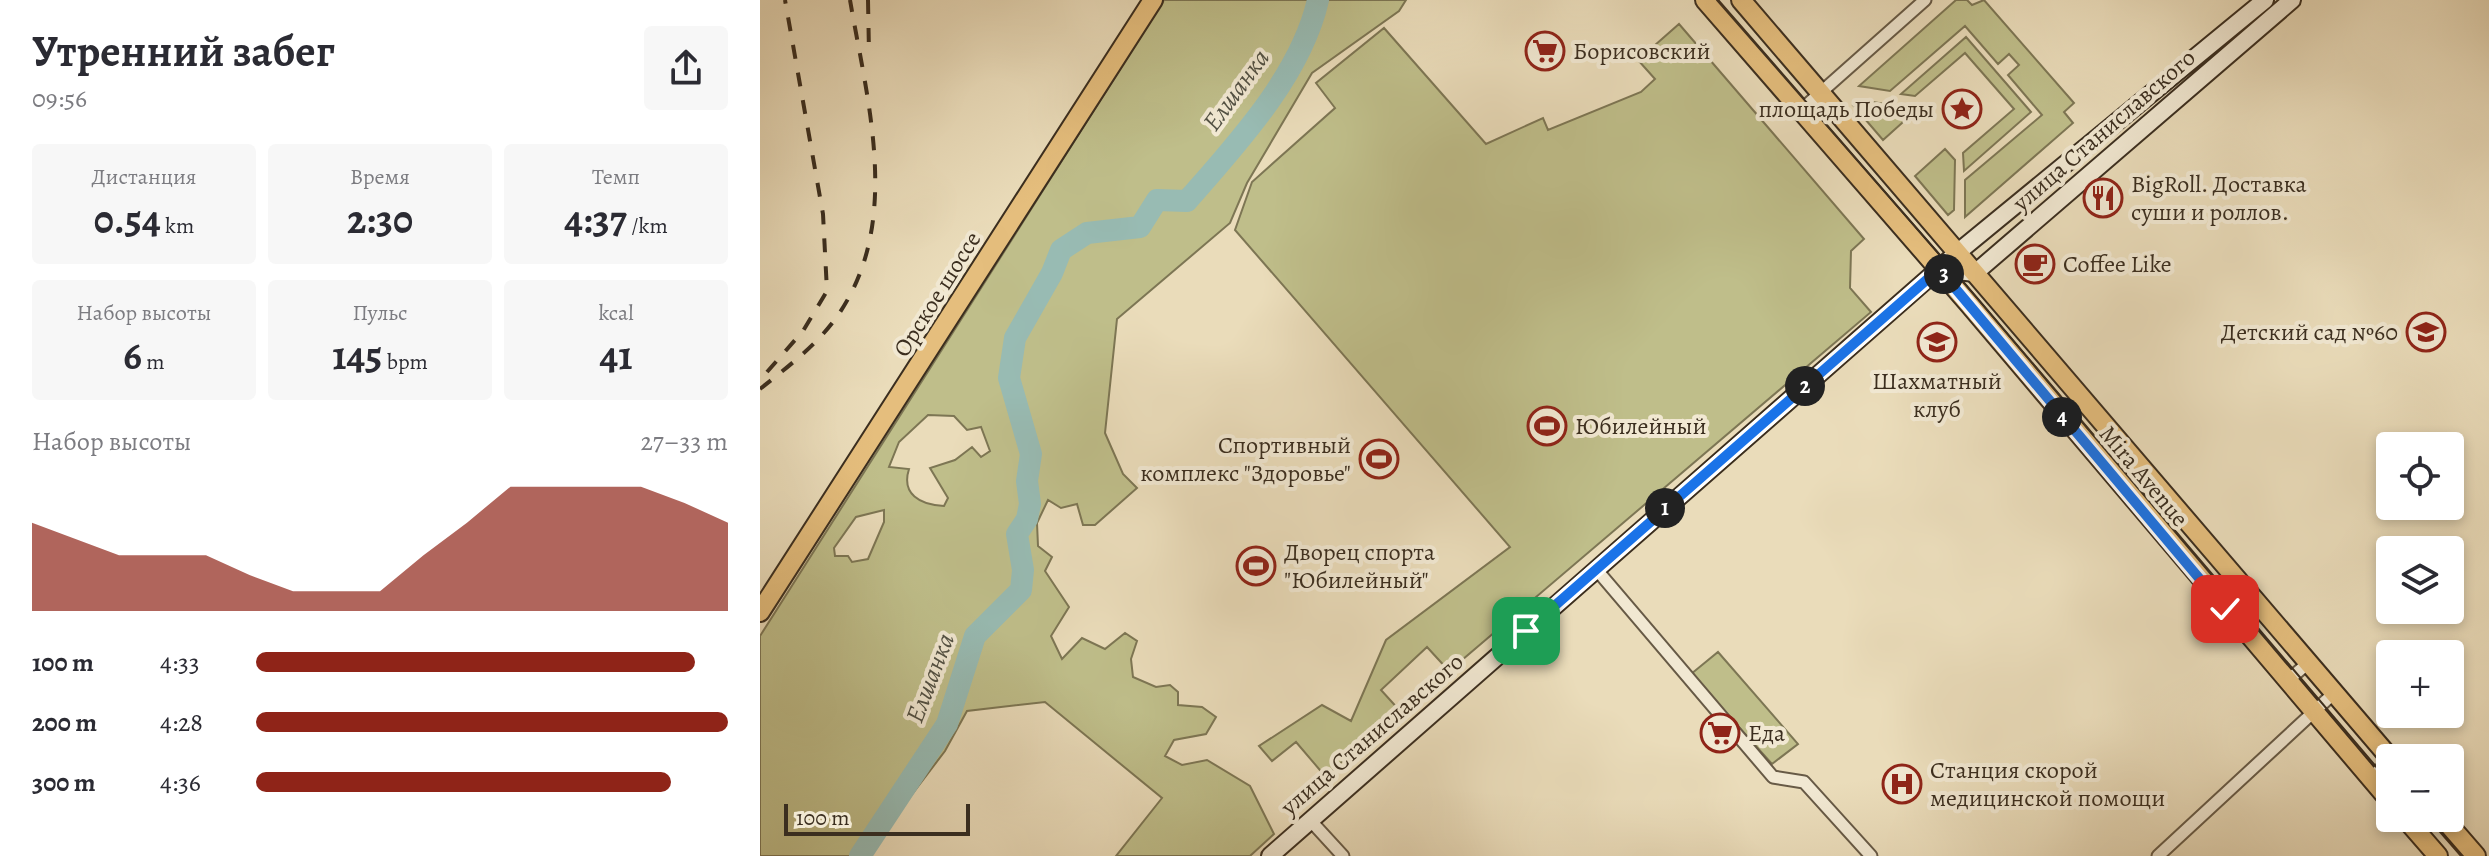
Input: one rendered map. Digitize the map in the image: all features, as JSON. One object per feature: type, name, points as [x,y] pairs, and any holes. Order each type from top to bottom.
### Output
[{"type":"main road","name":"Орское шоссе","points":[[760,612],[1153,0]]},
{"type":"main road","name":"Mira Avenue","points":[[1705,0],[1939,269],[2376,785]]},
{"type":"main road","name":"Mira Avenue","points":[[1741,0],[2376,744]]},
{"type":"main road","name":"улица Станиславского","points":[[1270,856],[1957,253],[2265,0]]},
{"type":"main road","name":"улица Станиславского","points":[[1975,273],[2292,0]]},
{"type":"main road","points":[[1939,269],[1975,273]]},
{"type":"main road","points":[[2417,832],[2438,856]]},
{"type":"main road","points":[[2455,832],[2476,856]]},
{"type":"street","points":[[1801,110],[1925,0]]},
{"type":"street","points":[[2055,408],[2074,392]]},
{"type":"street","points":[[2083,441],[2103,425]]},
{"type":"street","points":[[2164,536],[2184,519]]},
{"type":"street","points":[[1596,569],[1773,777],[1804,782],[1871,856]]},
{"type":"street","points":[[2287,681],[2307,664]]},
{"type":"street","points":[[2158,856],[2333,694]]},
{"type":"street","points":[[2370,778],[2376,773]]},
{"type":"street","points":[[1310,820],[1343,856]]},
{"type":"shaded area","points":[[1164,0],[1406,0],[1399,11],[1312,73],[1247,183],[1230,223],[1117,319],[1105,433],[1123,474],[1137,488],[1095,525],[1083,525],[1077,504],[1061,508],[1048,500],[1037,523],[1038,546],[1052,557],[1045,571],[1069,607],[1051,636],[1062,659],[1082,638],[1105,649],[1125,633],[1137,641],[1131,659],[1133,677],[1156,687],[1170,685],[1178,692],[1178,705],[1202,707],[1216,717],[1206,734],[1174,740],[1165,756],[1182,765],[1207,760],[1250,786],[1274,834],[1250,856],[1116,856],[1162,798],[1045,702],[967,711],[945,751],[865,856],[760,856],[760,636]],"holes":[[[928,415],[954,416],[967,430],[981,427],[990,451],[981,457],[972,447],[955,460],[930,468],[948,498],[944,506],[927,503],[914,496],[908,485],[909,469],[889,467],[899,442]],[[884,510],[884,522],[868,559],[852,562],[848,556],[835,556],[834,548],[856,517]]]},
{"type":"shaded area","points":[[1956,0],[1967,0],[1972,5],[1984,0],[2074,103],[2064,112],[2073,123],[1965,217],[1965,180],[2042,115],[2008,75],[2019,65],[2009,54],[1998,64],[1965,26],[1890,91],[1859,86]]},
{"type":"shaded area","name":"Юбилейный","points":[[1679,24],[1864,239],[1851,251],[1850,288],[1871,312],[1449,671],[1427,647],[1381,690],[1401,712],[1325,776],[1296,742],[1272,761],[1259,746],[1322,705],[1351,721],[1386,640],[1510,547],[1235,230],[1252,182],[1335,108],[1316,83],[1384,28],[1486,144],[1543,118],[1548,130],[1641,92],[1655,79],[1638,60]]},
{"type":"shaded area","points":[[1966,37],[2031,112],[1964,171],[1963,153],[2014,109],[1965,53],[1915,96],[1901,94]]},
{"type":"shaded area","points":[[1859,100],[1905,107],[1912,114],[1883,140],[1853,105]]},
{"type":"shaded area","points":[[1945,149],[1955,160],[1954,210],[1948,215],[1915,176]]},
{"type":"shaded area","points":[[1718,652],[1798,744],[1772,764],[1691,674]]},
{"type":"waterway","name":"Елшанка","points":[[860,856],[947,724],[975,636],[1021,590],[1023,570],[1017,534],[1027,519],[1030,504],[1027,481],[1031,454],[1009,378],[1015,338],[1052,273],[1061,250],[1087,233],[1140,227],[1157,200],[1187,201],[1246,132],[1282,82],[1310,28],[1318,0]]},
{"type":"tram line","points":[[1717,0],[1954,271],[2376,767]]},
{"type":"tram line","points":[[2440,832],[2461,856]]},
{"type":"railway","points":[[767,372],[803,331],[827,291],[823,214],[785,0]]},
{"type":"railway","points":[[760,389],[808,349],[833,322],[855,285],[868,247],[874,206],[875,165],[865,81],[850,0]]},
{"type":"railway","points":[[868,0],[869,53]]},
{"type":"place","name":"Борисовский","points":[[1545,51]]},
{"type":"place","name":"площадь Победы","points":[[1962,109]]},
{"type":"place","name":"BigRoll. Доставка суши и роллов.","points":[[2103,198]]},
{"type":"place","name":"Coffee Like","points":[[2035,264]]},
{"type":"place","name":"Детский сад №60","points":[[2426,332]]},
{"type":"place","name":"Шахматный клуб","points":[[1937,342]]},
{"type":"place","name":"Юбилейный","points":[[1547,426]]},
{"type":"place","name":"Спортивный комплекс \"Здоровье\"","points":[[1379,459]]},
{"type":"place","name":"Дворец спорта \"Юбилейный\"","points":[[1256,566]]},
{"type":"place","name":"Еда","points":[[1720,733]]},
{"type":"place","name":"Станция скорой медицинской помощи","points":[[1902,784]]},
{"type":"route","points":[[1526,631],[1939,269],[2225,609]]}]
